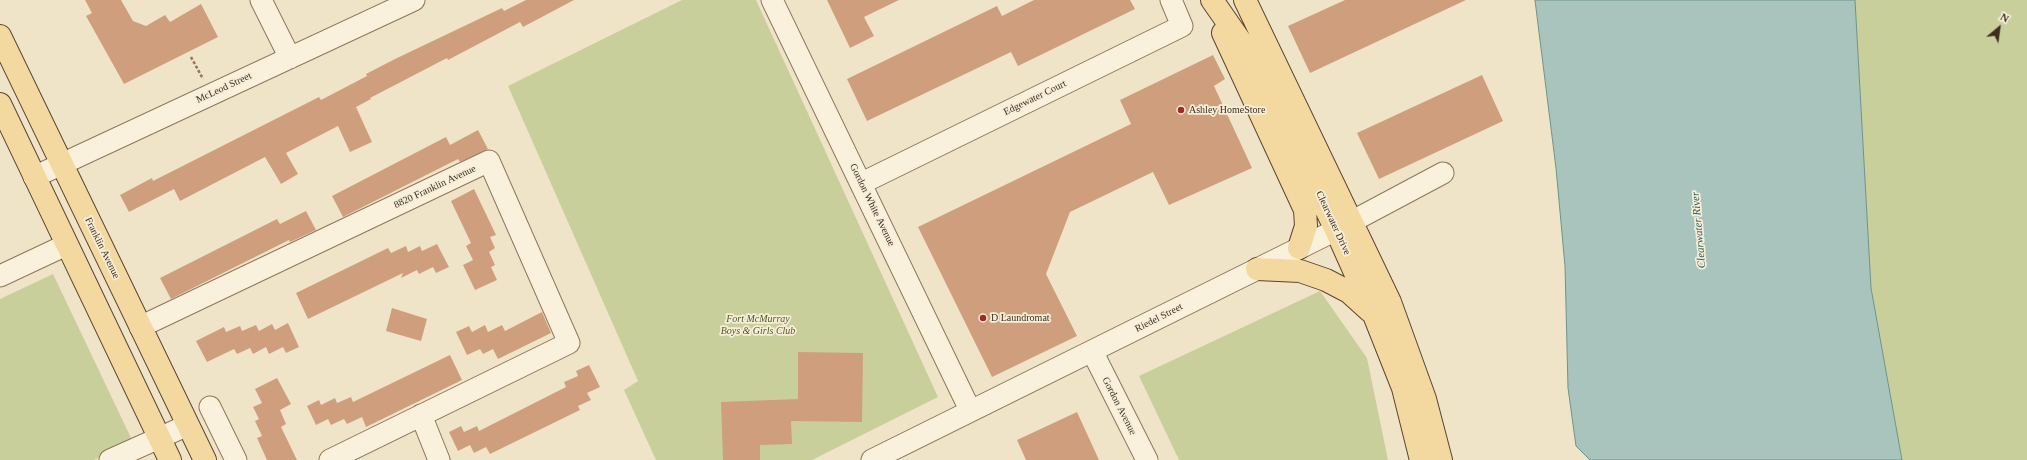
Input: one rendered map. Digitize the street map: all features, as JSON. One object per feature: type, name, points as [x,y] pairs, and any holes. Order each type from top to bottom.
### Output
[{"type":"main road","name":"Clearwater Drive","points":[[1212,0],[1253,59],[1344,225],[1390,302],[1425,399],[1441,460]]},
{"type":"main road","points":[[1212,0],[1223,34],[1305,210],[1306,226],[1299,248]]},
{"type":"main road","name":"Clearwater Drive","points":[[1245,0],[1344,225],[1374,315],[1403,388],[1421,460]]},
{"type":"main road","name":"Franklin Avenue","points":[[0,38],[205,460]]},
{"type":"main road","points":[[0,104],[66,245],[170,460]]},
{"type":"main road","points":[[1257,268],[1300,271],[1326,280],[1349,292],[1374,315]]},
{"type":"street","points":[[261,0],[290,58]]},
{"type":"street","name":"McLeod Street","points":[[34,177],[61,163],[414,0]]},
{"type":"street","name":"Gordon White Avenue","points":[[772,0],[862,183],[970,410]]},
{"type":"street","name":"Edgewater Court","points":[[862,183],[1182,26],[1171,0]]},
{"type":"street","name":"8820 Franklin Avenue","points":[[140,327],[489,162],[569,343],[330,460]]},
{"type":"street","name":"Riedel Street","points":[[872,460],[970,410],[1092,352],[1299,248],[1443,173]]},
{"type":"street","points":[[0,276],[66,245]]},
{"type":"street","name":"Gordon Avenue","points":[[1092,352],[1147,460]]},
{"type":"street","points":[[210,406],[236,460]]},
{"type":"street","points":[[421,416],[439,460]]},
{"type":"street","points":[[110,460],[188,425]]},
{"type":"path","points":[[191,57],[211,94]]},
{"type":"green space","name":"Fort McMurray Boys & Girls Club","points":[[682,0],[756,0],[938,397],[812,460],[656,460],[624,390],[638,381],[508,86]]},
{"type":"green space","points":[[1855,0],[2027,0],[2027,460],[1902,460],[1871,288]]},
{"type":"green space","points":[[53,274],[133,442],[94,460],[0,460],[0,299]]},
{"type":"green space","points":[[1320,291],[1367,358],[1388,460],[1179,460],[1139,376]]},
{"type":"water","name":"Clearwater River","points":[[1535,0],[1855,0],[1871,288],[1902,460],[1590,460],[1576,446],[1568,388],[1565,266],[1556,168]]},
{"type":"building","points":[[85,0],[121,0],[133,21],[146,26],[165,15],[170,22],[201,4],[218,37],[124,84],[86,16],[92,13]]},
{"type":"building","points":[[526,0],[574,0],[523,27],[520,22],[448,60],[447,58],[370,98],[371,99],[356,107],[372,142],[350,152],[338,126],[286,153],[298,174],[281,184],[265,157],[180,201],[174,189],[129,212],[120,195],[152,178],[153,181],[319,97],[321,100],[367,76],[366,74],[395,59],[502,8],[504,11]]},
{"type":"building","points":[[827,0],[899,0],[864,17],[874,36],[850,48]]},
{"type":"building","points":[[1034,0],[1130,0],[1135,9],[1018,66],[1011,52],[867,121],[847,79],[997,6],[1002,16]]},
{"type":"building","points":[[1345,0],[1466,0],[1310,73],[1288,26]]},
{"type":"building","points":[[1213,55],[1225,79],[1214,86],[1252,168],[1169,205],[1153,172],[1070,212],[1046,274],[1077,336],[992,377],[918,227],[1131,124],[1120,100]]},
{"type":"building","points":[[1482,75],[1503,121],[1379,179],[1357,133]]},
{"type":"building","points":[[478,130],[488,149],[460,162],[458,159],[343,217],[332,196],[446,137],[450,145]]},
{"type":"building","points":[[474,189],[496,235],[490,237],[495,248],[489,252],[495,265],[491,267],[497,280],[475,290],[463,265],[473,260],[466,246],[471,243],[451,201]]},
{"type":"building","points":[[306,211],[316,230],[290,242],[289,240],[171,299],[160,278],[277,219],[280,224]]},
{"type":"building","points":[[437,244],[449,267],[436,273],[433,267],[419,274],[417,270],[401,278],[403,273],[308,319],[296,293],[388,248],[391,253],[406,246],[408,252],[420,246],[422,251]]},
{"type":"building","points":[[392,308],[427,319],[421,341],[386,331]]},
{"type":"building","points":[[542,312],[551,333],[498,359],[493,349],[483,354],[480,349],[467,355],[456,332],[469,326],[472,332],[485,325],[488,332],[502,325],[505,331]]},
{"type":"building","points":[[288,323],[299,347],[286,353],[283,347],[269,354],[266,347],[253,354],[250,348],[237,354],[234,349],[207,362],[196,341],[224,327],[226,332],[240,326],[242,331],[256,325],[259,331],[272,324],[275,330]]},
{"type":"building","points":[[798,352],[863,353],[862,422],[791,421],[792,444],[760,445],[760,460],[723,460],[721,402],[798,399]]},
{"type":"building","points":[[450,355],[462,380],[366,427],[362,417],[347,424],[344,419],[331,425],[328,419],[316,425],[307,406],[319,400],[321,405],[335,398],[337,403],[351,397],[353,402]]},
{"type":"building","points":[[589,365],[600,387],[587,393],[591,400],[578,406],[580,410],[490,454],[486,447],[474,453],[470,445],[458,451],[449,432],[461,426],[464,432],[477,426],[479,431],[566,387],[564,382],[578,376],[576,371]]},
{"type":"building","points":[[277,378],[291,404],[280,410],[286,424],[281,427],[297,460],[267,460],[257,438],[262,436],[255,421],[259,419],[253,407],[262,403],[255,389]]},
{"type":"building","points":[[1077,412],[1099,460],[1026,460],[1017,440]]},
{"type":"place","name":"Ashley HomeStore","points":[[1181,110]]},
{"type":"place","name":"D Laundromat","points":[[983,318]]}]
